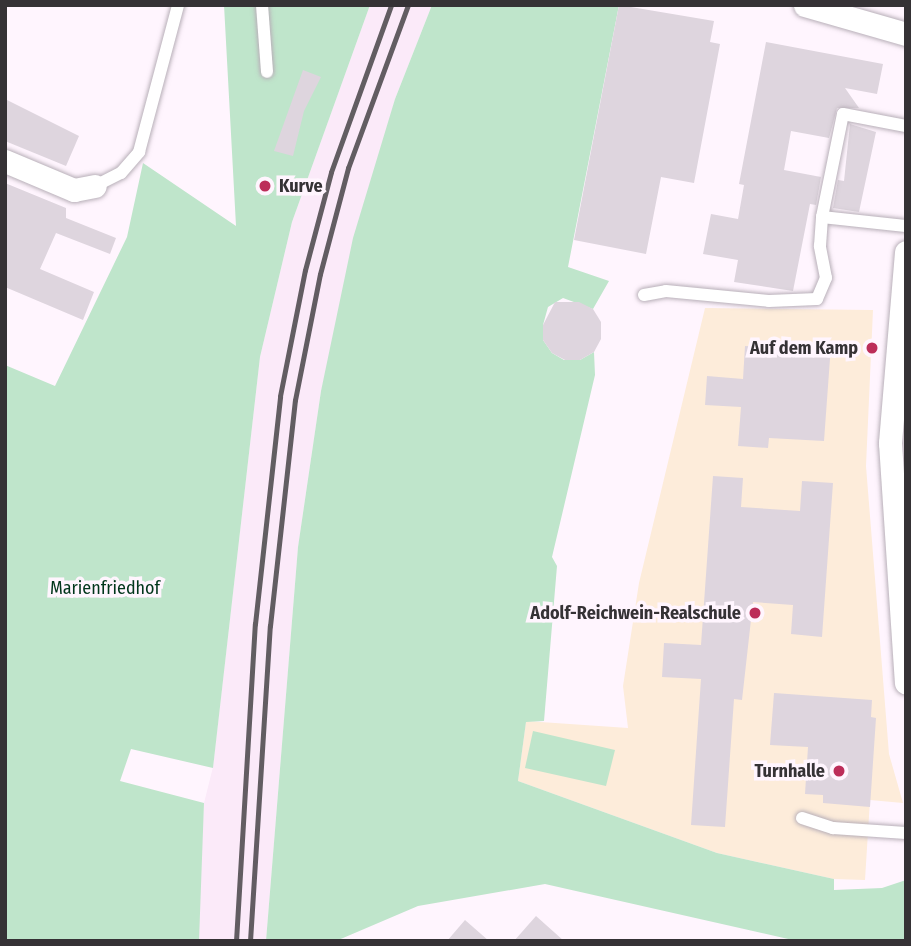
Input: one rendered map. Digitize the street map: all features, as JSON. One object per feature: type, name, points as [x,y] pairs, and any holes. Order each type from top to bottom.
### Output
[{"type":"street","points":[[805,5],[906,34]]},
{"type":"street","points":[[5,161],[74,190],[95,186]]},
{"type":"street","points":[[906,252],[890,443],[906,682]]},
{"type":"lane","points":[[95,186],[121,173],[139,152],[178,5]]},
{"type":"lane","points":[[261,5],[267,72]]},
{"type":"lane","points":[[644,295],[667,291],[769,301],[817,299],[826,278],[820,246],[822,217],[844,114],[906,126]]},
{"type":"lane","points":[[822,217],[906,226]]},
{"type":"lane","points":[[802,818],[833,828],[906,833]]},
{"type":"shaded area","points":[[370,5],[432,5],[395,99],[321,391],[298,547],[266,941],[197,941],[204,803],[213,767],[260,357],[292,222]]},
{"type":"shaded area","name":"Adolf-Reichwein-Realschule","points":[[705,308],[873,310],[866,466],[889,754],[903,803],[870,800],[865,880],[834,879],[717,853],[518,781],[526,721],[628,728],[623,686],[639,583]]},
{"type":"green space","name":"Marienfriedhof","points":[[224,5],[370,5],[292,222],[260,357],[213,768],[131,749],[120,781],[204,803],[199,941],[5,941],[5,365],[55,386],[127,237],[143,163],[236,226]]},
{"type":"green space","points":[[432,5],[619,5],[568,267],[609,281],[593,309],[563,298],[548,307],[543,325],[543,340],[552,353],[564,360],[580,360],[594,352],[595,375],[552,557],[557,566],[544,721],[526,722],[518,781],[717,853],[834,879],[834,890],[882,888],[906,880],[906,941],[797,941],[545,884],[418,906],[336,941],[266,941],[298,547],[321,391],[353,238],[395,99]]},
{"type":"green space","points":[[533,731],[615,750],[606,786],[525,768]]},
{"type":"building","points":[[619,5],[714,21],[710,42],[720,44],[694,183],[661,177],[646,254],[574,240]]},
{"type":"building","points":[[766,42],[883,64],[877,94],[845,88],[859,108],[837,108],[829,138],[791,131],[784,170],[821,177],[816,205],[810,204],[793,291],[734,282],[738,260],[703,254],[711,214],[738,219],[744,185],[739,184]]},
{"type":"building","points":[[303,70],[321,77],[304,111],[293,156],[274,151]]},
{"type":"building","points":[[5,99],[79,136],[66,166],[5,141]]},
{"type":"building","points":[[850,124],[876,132],[859,212],[833,208],[838,180],[844,181]]},
{"type":"building","points":[[5,183],[66,208],[66,218],[116,238],[110,254],[56,233],[40,269],[94,292],[83,320],[5,287]]},
{"type":"building","points":[[555,302],[579,302],[593,309],[601,322],[601,339],[594,352],[580,360],[565,360],[552,353],[543,340],[543,325]]},
{"type":"building","points":[[801,343],[831,345],[824,441],[769,438],[768,448],[738,446],[741,407],[705,405],[707,376],[743,379],[745,346],[801,350]]},
{"type":"building","points":[[713,476],[743,478],[741,507],[800,511],[802,481],[833,483],[822,637],[791,634],[793,605],[753,602],[742,700],[734,699],[725,827],[691,825],[701,679],[662,677],[664,643],[701,645]]},
{"type":"building","name":"Turnhalle","points":[[774,693],[872,700],[871,717],[876,718],[870,807],[823,803],[823,795],[805,794],[808,747],[770,745]]},
{"type":"building","points":[[536,916],[564,941],[514,941]]},
{"type":"building","points":[[465,920],[489,941],[447,941]]},
{"type":"railway","points":[[236,941],[255,624],[280,396],[305,270],[331,172],[391,5]]},
{"type":"railway","points":[[250,941],[270,626],[295,400],[320,274],[348,168],[408,5]]},
{"type":"place","name":"Kurve","points":[[265,186]]},
{"type":"place","name":"Auf dem Kamp","points":[[872,348]]},
{"type":"place","name":"Adolf-Reichwein-Realschule","points":[[755,613]]},
{"type":"place","name":"Turnhalle","points":[[839,771]]}]
